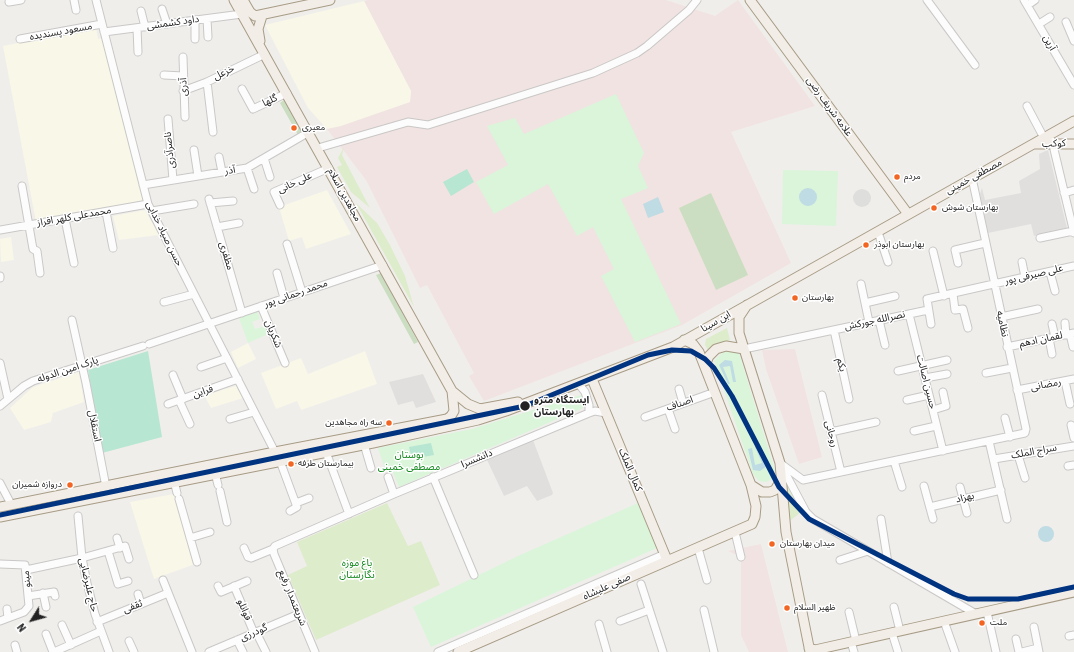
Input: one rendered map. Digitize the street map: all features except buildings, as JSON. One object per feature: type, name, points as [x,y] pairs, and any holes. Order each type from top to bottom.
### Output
[{"type":"main road","name":"مجاهدین اسلام","points":[[234,0],[246,13]]},
{"type":"main road","name":"مجاهدین اسلام","points":[[243,0],[246,13],[265,54],[452,391]]},
{"type":"main road","points":[[246,13],[255,16],[262,16],[330,0]]},
{"type":"main road","name":"علامه شریف رضی","points":[[750,0],[908,214]]},
{"type":"main road","points":[[262,16],[258,29],[265,54]]},
{"type":"main road","name":"مصطفی خمینی","points":[[747,304],[1074,121]]},
{"type":"main road","name":"کوکب","points":[[1033,144],[1074,144]]},
{"type":"main road","points":[[747,304],[739,317],[738,325],[780,464],[786,532],[809,651],[1074,592]]},
{"type":"main road","name":"ابن سینا","points":[[684,340],[747,304]]},
{"type":"main road","points":[[0,517],[478,420],[592,379],[673,347],[684,340],[693,344],[699,352],[751,485],[762,492],[770,492],[781,480]]},
{"type":"main road","points":[[705,365],[709,356],[716,349],[726,346],[744,349]]},
{"type":"main road","name":"کمال الملک","points":[[592,379],[666,557]]},
{"type":"main road","points":[[452,391],[468,404],[480,409],[543,396]]},
{"type":"main road","points":[[0,507],[447,419],[454,411],[452,391]]},
{"type":"main road","name":"صفی علیشاه","points":[[458,652],[666,557],[698,548],[749,526],[754,521],[756,506],[751,485]]},
{"type":"street","points":[[9,2],[21,0]]},
{"type":"street","points":[[74,0],[76,10]]},
{"type":"street","name":"حسن صیاد خدایی","points":[[96,0],[148,204],[274,452]]},
{"type":"street","points":[[318,148],[408,122],[428,125],[593,73],[637,53],[647,46],[689,10],[696,0]]},
{"type":"street","points":[[926,0],[975,65]]},
{"type":"street","points":[[1026,2],[1035,0]]},
{"type":"street","name":"آرین","points":[[1026,2],[1072,77],[1074,85]]},
{"type":"street","points":[[162,9],[166,24]]},
{"type":"street","points":[[141,11],[145,27]]},
{"type":"street","name":"داود کشمشی","points":[[104,32],[246,13]]},
{"type":"street","points":[[1039,24],[1050,17]]},
{"type":"street","points":[[206,18],[208,37]]},
{"type":"street","points":[[195,20],[195,39]]},
{"type":"street","points":[[1066,22],[1074,41]]},
{"type":"street","name":"مسعود پسندیده","points":[[20,39],[102,24]]},
{"type":"street","points":[[137,28],[138,52]]},
{"type":"street","name":"خزعل","points":[[183,91],[207,82],[265,54]]},
{"type":"street","name":"آذری","points":[[183,57],[185,117]]},
{"type":"street","points":[[164,75],[183,76]]},
{"type":"street","points":[[207,82],[213,132]]},
{"type":"street","name":"گلها","points":[[242,90],[253,109],[287,93]]},
{"type":"street","points":[[1028,106],[1053,144],[1074,232],[1040,238]]},
{"type":"street","name":"ناصرآذری","points":[[168,119],[173,180]]},
{"type":"street","name":"آذر","points":[[144,185],[247,168],[309,132]]},
{"type":"street","points":[[194,150],[198,176]]},
{"type":"street","points":[[219,157],[222,172]]},
{"type":"street","points":[[264,158],[270,177]]},
{"type":"street","points":[[247,168],[254,189]]},
{"type":"street","name":"علی خانی","points":[[280,205],[274,192],[329,168]]},
{"type":"street","name":"نظامیه","points":[[780,464],[803,480],[1010,437],[1023,434],[1026,431],[972,178]]},
{"type":"street","points":[[22,186],[28,225],[33,249],[37,251],[40,273]]},
{"type":"street","points":[[1064,193],[1074,190]]},
{"type":"street","name":"مظفری","points":[[233,201],[210,201],[242,313]]},
{"type":"street","name":"محمدعلی کلهر افراز","points":[[0,230],[148,204]]},
{"type":"street","points":[[152,211],[194,204]]},
{"type":"street","points":[[106,212],[113,248]]},
{"type":"street","points":[[66,219],[74,263]]},
{"type":"street","points":[[217,227],[239,223]]},
{"type":"street","points":[[878,232],[888,262]]},
{"type":"street","points":[[958,263],[955,250],[985,243]]},
{"type":"street","points":[[287,244],[302,292]]},
{"type":"street","points":[[933,250],[944,296]]},
{"type":"street","points":[[1022,262],[1026,277]]},
{"type":"street","name":"محمد رحمانی پور","points":[[209,324],[383,265]]},
{"type":"street","name":"علی صیرفی پور","points":[[994,284],[1074,266]]},
{"type":"street","points":[[1050,272],[1054,291]]},
{"type":"street","points":[[277,274],[284,298]]},
{"type":"street","points":[[861,284],[869,322]]},
{"type":"street","points":[[931,324],[927,300],[994,284]]},
{"type":"street","points":[[164,302],[194,294]]},
{"type":"street","points":[[953,294],[955,310],[963,309],[968,328]]},
{"type":"street","points":[[865,304],[895,296]]},
{"type":"street","name":"شکریان","points":[[261,306],[285,363]]},
{"type":"street","name":"نصرالله جورکش","points":[[744,349],[928,310]]},
{"type":"street","points":[[1001,317],[1038,310]]},
{"type":"street","name":"حسین اصالت","points":[[909,314],[942,451]]},
{"type":"street","name":"استقلال","points":[[72,320],[106,487]]},
{"type":"street","points":[[879,320],[885,345]]},
{"type":"street","points":[[1065,323],[1073,346]]},
{"type":"street","name":"پارک امین الدوله","points":[[0,406],[28,384],[209,324]]},
{"type":"street","points":[[1052,324],[1052,354]]},
{"type":"street","name":"یکم","points":[[834,330],[849,399]]},
{"type":"street","name":"لقمان ادهم","points":[[1007,347],[1070,334]]},
{"type":"street","points":[[201,367],[227,358]]},
{"type":"street","points":[[898,371],[947,360]]},
{"type":"street","points":[[0,363],[8,399]]},
{"type":"street","points":[[986,373],[1012,368]]},
{"type":"street","points":[[925,378],[947,374]]},
{"type":"street","points":[[173,375],[190,424]]},
{"type":"street","name":"فراین","points":[[168,404],[238,379]]},
{"type":"street","name":"رمضانی","points":[[1017,390],[1074,380]]},
{"type":"street","points":[[1065,381],[1070,404]]},
{"type":"street","points":[[578,383],[585,392],[589,405],[589,413]]},
{"type":"street","points":[[679,389],[683,403]]},
{"type":"street","name":"اصناف","points":[[646,416],[715,392]]},
{"type":"street","points":[[932,410],[946,406],[943,392]]},
{"type":"street","name":"روحانی","points":[[822,395],[841,472]]},
{"type":"street","points":[[907,400],[929,395]]},
{"type":"street","points":[[668,409],[675,430]]},
{"type":"street","name":"دانشسرا","points":[[244,548],[248,557],[251,558],[433,477],[589,413],[596,411],[606,413]]},
{"type":"street","points":[[230,419],[254,412]]},
{"type":"street","points":[[1006,418],[1010,437]]},
{"type":"street","points":[[831,432],[876,422]]},
{"type":"street","points":[[1071,425],[1074,438]]},
{"type":"street","points":[[914,430],[936,426]]},
{"type":"street","points":[[989,441],[1007,519]]},
{"type":"street","points":[[364,444],[371,468]]},
{"type":"street","name":"سراج الملک","points":[[994,459],[1074,446]]},
{"type":"street","points":[[326,452],[349,514]]},
{"type":"street","points":[[1018,455],[1025,478]]},
{"type":"street","points":[[280,461],[297,507],[290,511]]},
{"type":"street","points":[[894,461],[902,488]]},
{"type":"street","points":[[780,464],[806,512],[813,519],[976,614]]},
{"type":"street","points":[[216,473],[227,522]]},
{"type":"street","points":[[388,477],[394,494]]},
{"type":"street","points":[[433,477],[474,575]]},
{"type":"street","points":[[174,481],[197,562]]},
{"type":"street","points":[[0,483],[12,504]]},
{"type":"street","points":[[924,486],[933,519]]},
{"type":"street","points":[[960,487],[966,513]]},
{"type":"street","name":"بهزاد","points":[[930,507],[1001,490]]},
{"type":"street","points":[[296,503],[309,498]]},
{"type":"street","name":"حاج علیرضایی","points":[[78,516],[82,558],[97,622],[109,652]]},
{"type":"street","points":[[881,519],[888,563]]},
{"type":"street","points":[[190,538],[210,532]]},
{"type":"street","points":[[735,532],[741,557]]},
{"type":"street","points":[[117,538],[129,559]]},
{"type":"street","points":[[26,570],[82,558],[122,547]]},
{"type":"street","name":"شریعتمدار رفیع","points":[[275,547],[298,614],[315,652]]},
{"type":"street","points":[[698,548],[707,580]]},
{"type":"street","points":[[108,551],[118,584],[128,581]]},
{"type":"street","points":[[840,560],[868,551]]},
{"type":"street","name":"صفی علیشاه","points":[[438,652],[666,557]]},
{"type":"street","name":"مینو","points":[[0,564],[24,564],[26,570],[29,606],[28,609],[0,621]]},
{"type":"street","points":[[163,580],[192,652]]},
{"type":"street","name":"قوانلو","points":[[218,586],[220,592],[247,581]]},
{"type":"street","points":[[640,584],[662,652]]},
{"type":"street","name":"قوانلو","points":[[234,586],[266,652]]},
{"type":"street","name":"مینو","points":[[28,596],[54,592],[55,596]]},
{"type":"street","name":"مینو","points":[[43,593],[46,607]]},
{"type":"street","name":"ثقفی","points":[[97,622],[168,593]]},
{"type":"street","points":[[138,594],[141,604]]},
{"type":"street","points":[[894,607],[898,652]]},
{"type":"street","points":[[7,609],[8,618]]},
{"type":"street","points":[[620,621],[649,610]]},
{"type":"street","points":[[704,610],[714,652]]},
{"type":"street","points":[[849,612],[854,652]]},
{"type":"street","points":[[987,612],[996,652]]},
{"type":"street","name":"گودرزی","points":[[208,652],[298,614]]},
{"type":"street","points":[[944,621],[955,652]]},
{"type":"street","points":[[599,624],[607,652]]},
{"type":"street","points":[[62,625],[71,645]]},
{"type":"street","points":[[1022,652],[1039,650],[1034,627]]},
{"type":"street","points":[[46,634],[54,652],[101,631]]},
{"type":"street","points":[[1016,639],[1019,652]]},
{"type":"street","points":[[237,640],[243,652]]},
{"type":"street","points":[[129,641],[134,652]]},
{"type":"shaded area","points":[[666,0],[715,16],[738,0],[815,106],[731,132],[791,263],[682,325],[484,401],[469,376],[474,373],[427,285],[420,288],[366,180],[327,129],[410,102],[411,91],[364,1]]},
{"type":"shaded area","points":[[364,1],[411,91],[410,102],[341,126],[327,129],[308,108],[265,25]]},
{"type":"shaded area","points":[[96,27],[98,39],[102,38],[146,203],[36,222],[3,46]]},
{"type":"shaded area","points":[[1048,150],[1067,228],[1034,236],[1031,224],[988,233],[980,194],[982,188],[985,200],[1021,193],[1019,181],[1040,169],[1039,154]]},
{"type":"shaded area","points":[[862,189],[868,192],[871,198],[868,204],[862,207],[856,204],[853,198],[856,192]]},
{"type":"shaded area","points":[[327,190],[351,234],[306,249],[302,237],[289,241],[279,207]]},
{"type":"shaded area","points":[[145,210],[159,235],[119,240],[113,216]]},
{"type":"shaded area","points":[[11,237],[14,260],[1,262],[0,239]]},
{"type":"shaded area","points":[[248,343],[256,359],[238,368],[231,352]]},
{"type":"shaded area","points":[[795,349],[822,457],[799,464],[766,369],[762,350]]},
{"type":"shaded area","points":[[365,351],[377,384],[301,410],[297,401],[276,409],[261,373],[301,358],[308,374]]},
{"type":"shaded area","points":[[79,372],[84,402],[53,413],[51,422],[24,430],[10,408],[33,387]]},
{"type":"shaded area","points":[[423,374],[436,402],[416,408],[413,401],[398,405],[389,382]]},
{"type":"shaded area","points":[[236,386],[243,398],[211,408],[204,395]]},
{"type":"shaded area","points":[[533,440],[553,493],[552,495],[537,501],[527,486],[504,496],[487,460]]},
{"type":"shaded area","points":[[174,494],[195,564],[154,579],[130,502]]},
{"type":"shaded area","points":[[761,544],[788,652],[749,652],[741,635],[741,557],[728,551]]},
{"type":"green space","points":[[616,94],[644,153],[638,166],[648,188],[621,199],[681,324],[635,342],[601,276],[614,269],[593,227],[577,236],[548,184],[494,214],[476,182],[508,165],[487,126],[515,118],[524,134]]},
{"type":"green space","points":[[284,100],[303,133],[298,135],[280,103]]},
{"type":"green space","points":[[344,147],[342,155],[370,208],[351,192],[337,167],[342,165],[338,158]]},
{"type":"green space","points":[[467,169],[474,182],[451,196],[443,182]]},
{"type":"green space","points":[[783,170],[838,171],[836,226],[782,224]]},
{"type":"green space","points":[[711,193],[748,275],[716,290],[679,208]]},
{"type":"green space","points":[[356,203],[377,223],[390,245],[405,276],[414,307]]},
{"type":"green space","points":[[381,273],[418,342],[414,344],[376,275]]},
{"type":"green space","points":[[257,311],[260,319],[252,322],[255,329],[265,326],[268,334],[248,343],[239,318]]},
{"type":"green space","points":[[727,328],[730,340],[708,350],[705,345],[706,339]]},
{"type":"green space","points":[[148,351],[162,437],[102,453],[88,370]]},
{"type":"green space","points":[[728,351],[739,353],[775,471],[772,479],[766,482],[759,481],[753,474],[714,361],[722,353]]},
{"type":"green space","name":"بوستان مصطفی خمینی","points":[[581,395],[585,402],[583,408],[399,487],[392,470],[386,472],[378,448],[472,429]]},
{"type":"green space","points":[[431,443],[434,455],[412,459],[409,447]]},
{"type":"green space","points":[[787,485],[800,513],[787,523]]},
{"type":"green space","name":"باغ موزه نگارستان","points":[[387,503],[408,546],[421,541],[440,585],[316,640],[288,575],[307,566],[297,542]]},
{"type":"green space","points":[[638,503],[657,548],[431,647],[413,607],[518,556]]},
{"type":"water","points":[[808,188],[814,191],[817,197],[814,203],[808,206],[802,203],[799,197],[802,191]]},
{"type":"water","points":[[658,197],[664,212],[648,218],[643,204]]},
{"type":"water","points":[[725,360],[732,361],[736,382],[733,382],[730,366],[723,367],[730,384],[728,384],[719,365]]},
{"type":"water","points":[[757,446],[767,466],[760,471],[753,470],[748,449],[752,448],[755,465],[762,463],[755,447]]},
{"type":"water","points":[[1043,526],[1049,526],[1054,531],[1052,540],[1049,542],[1043,542],[1038,537],[1038,531]]},
{"type":"transit line","points":[[0,515],[525,406],[648,355],[672,350],[691,351],[705,359],[714,368],[732,396],[779,487],[809,519],[954,594],[968,599],[1018,599],[1074,587]]},
{"type":"place","name":"معیری","points":[[294,128]]},
{"type":"place","name":"مردم","points":[[897,177]]},
{"type":"place","name":"بهارستان شوش","points":[[934,208]]},
{"type":"place","name":"بهارستان ابوذر","points":[[866,245]]},
{"type":"place","name":"بهارستان","points":[[795,298]]},
{"type":"place","name":"ایستگاه مترو بهارستان","points":[[525,406]]},
{"type":"place","name":"سه راه مجاهدین","points":[[389,423]]},
{"type":"place","name":"بیمارستان طرفه","points":[[291,464]]},
{"type":"place","name":"دروازه شمیران","points":[[70,485]]},
{"type":"place","name":"میدان بهارستان","points":[[772,544]]},
{"type":"place","name":"ظهیر السلام","points":[[787,608]]},
{"type":"place","name":"ملت","points":[[982,623]]}]
